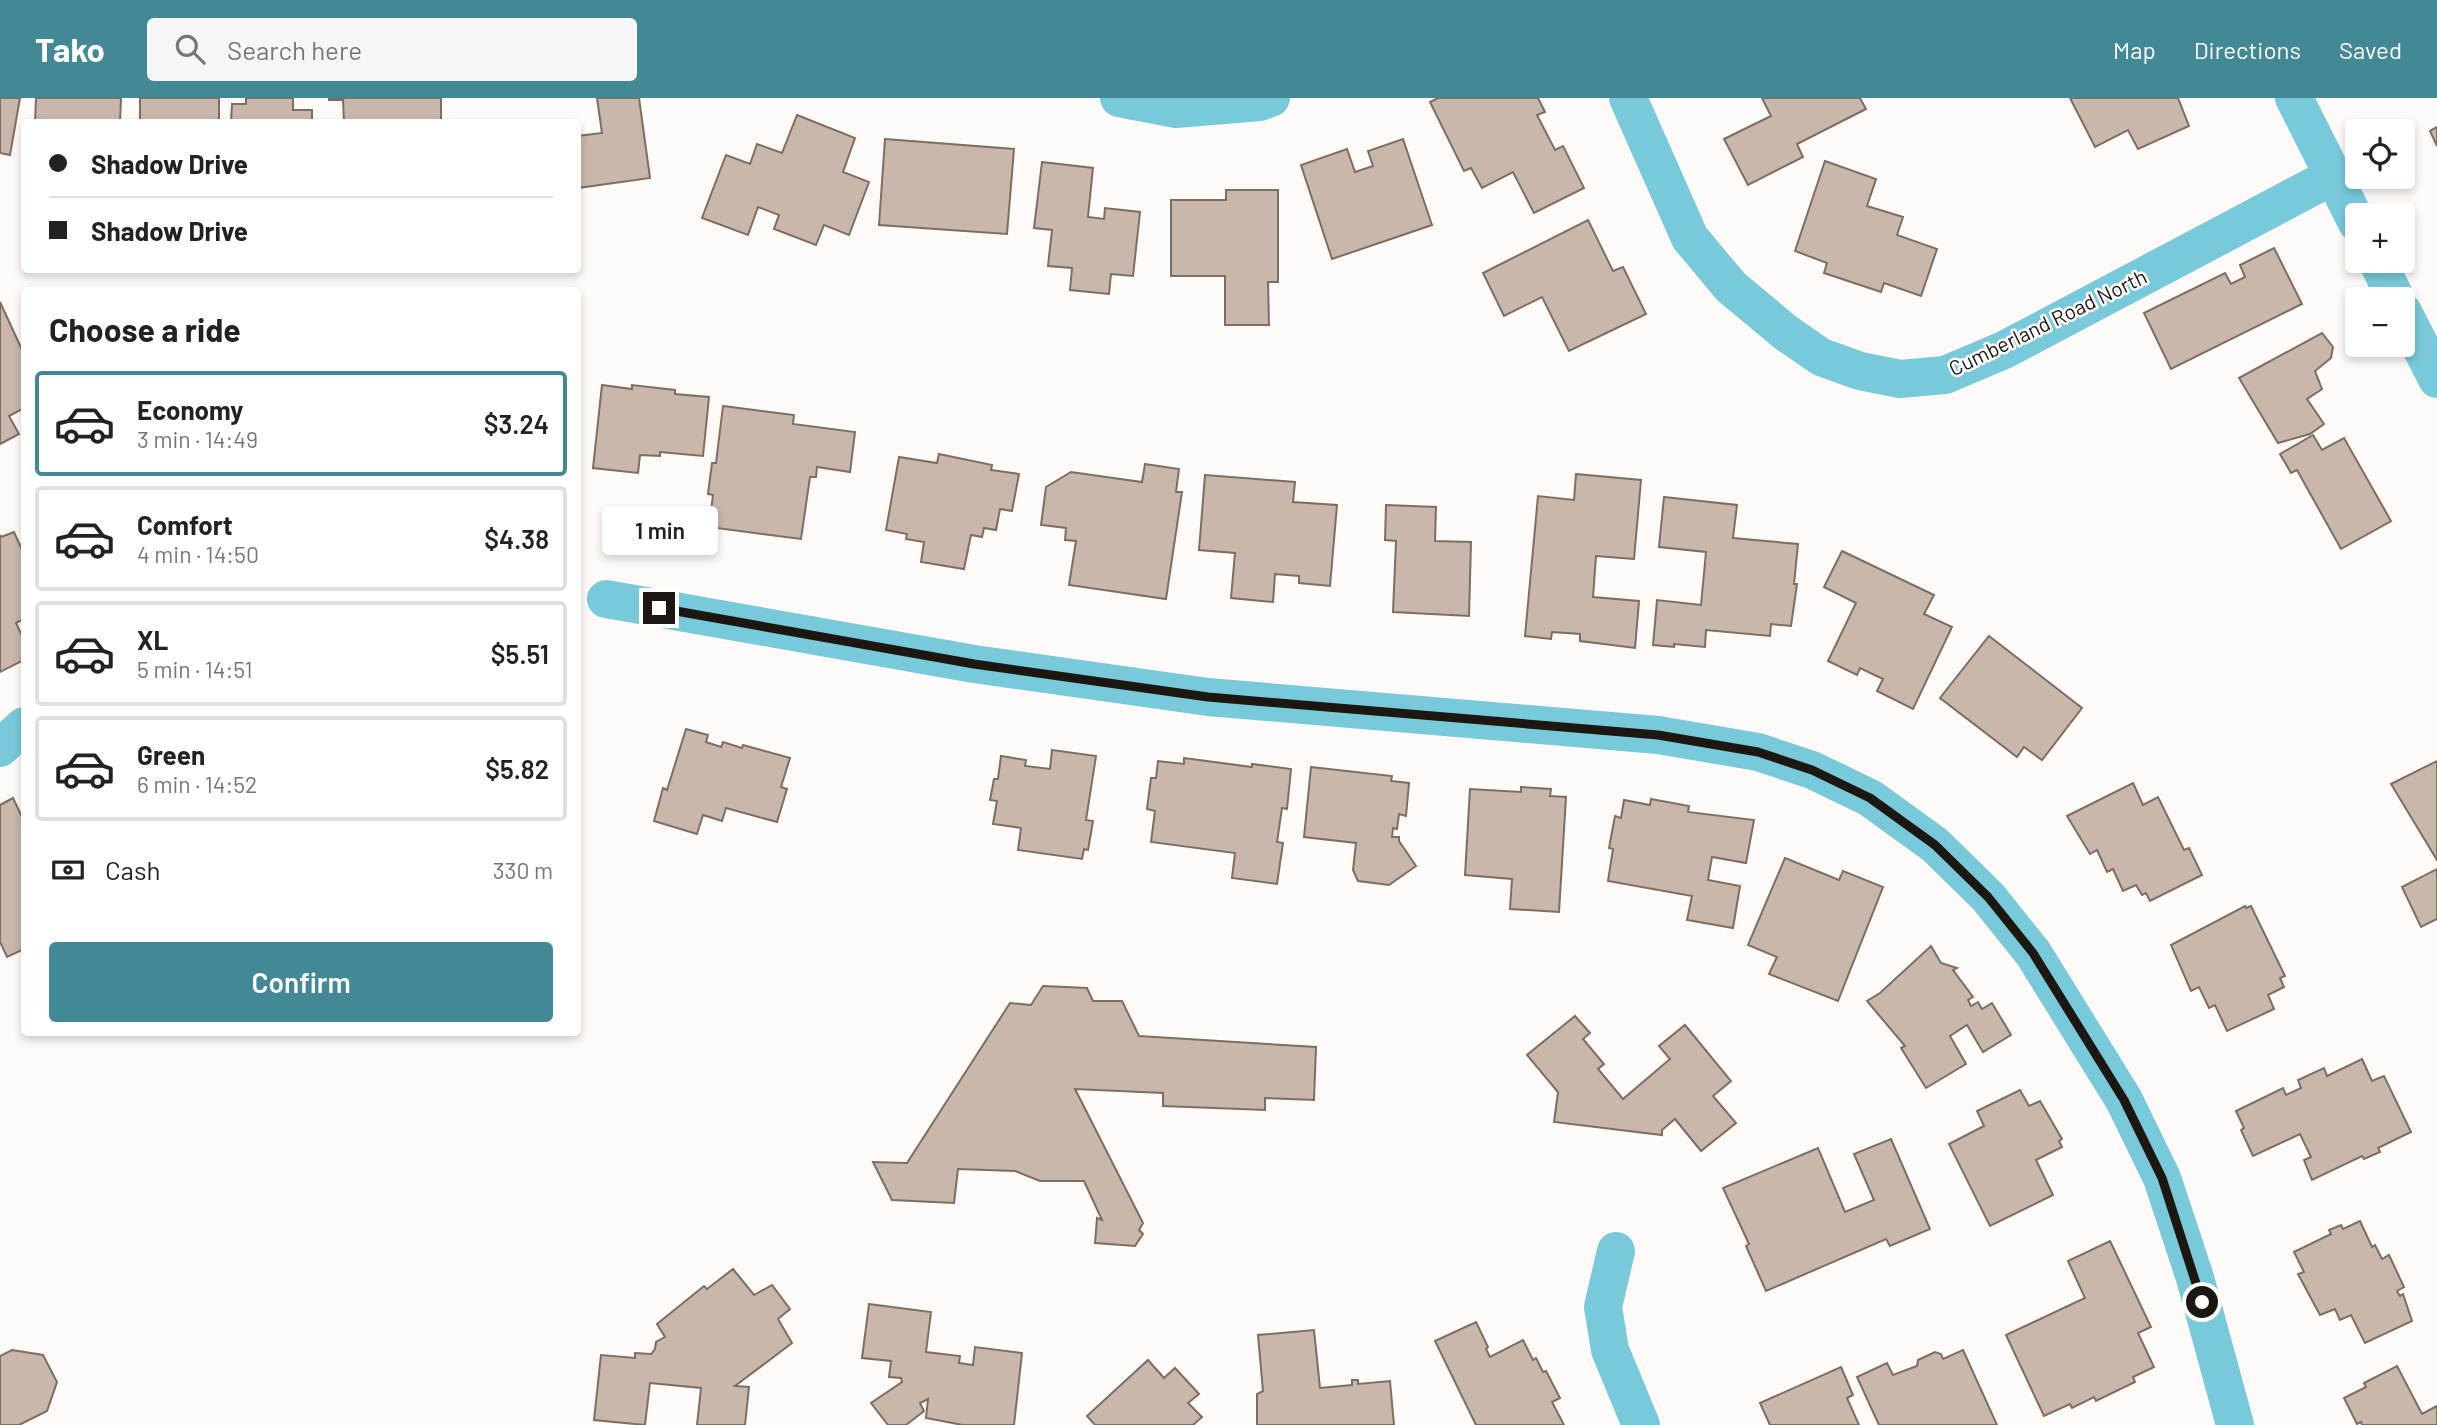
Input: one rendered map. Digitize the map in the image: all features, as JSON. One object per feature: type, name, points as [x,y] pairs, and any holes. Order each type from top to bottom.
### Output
[{"type":"street","points":[[1119,98],[1177,109],[1260,102],[1270,98]]},
{"type":"street","name":"Cumberland Road North","points":[[1628,98],[1690,237],[1731,287],[1785,332],[1821,356],[1860,371],[1900,379],[1945,375],[2004,350],[2333,176]]},
{"type":"street","points":[[2294,98],[2347,203]]},
{"type":"street","points":[[2415,336],[2437,379]]},
{"type":"street","points":[[606,598],[974,664],[1195,695],[1658,735],[1758,752],[1812,770],[1870,798],[1935,845],[1988,897],[2033,953],[2124,1100],[2162,1178],[2195,1278],[2235,1425]]},
{"type":"street","points":[[0,748],[21,729]]},
{"type":"street","points":[[1616,1251],[1603,1307],[1610,1350],[1641,1425]]},
{"type":"building","points":[[0,98],[20,98],[10,155],[0,153]]},
{"type":"building","points":[[36,98],[121,98],[120,119],[35,119]]},
{"type":"building","points":[[140,98],[219,98],[219,119],[140,119]]},
{"type":"building","points":[[246,98],[293,98],[293,110],[312,110],[312,119],[231,119],[232,104],[246,104]]},
{"type":"building","points":[[441,98],[441,119],[344,119],[343,100],[329,100]]},
{"type":"building","points":[[597,98],[639,98],[650,178],[581,188],[581,136],[602,133]]},
{"type":"building","points":[[1438,98],[1538,98],[1545,112],[1537,115],[1555,150],[1563,146],[1584,188],[1534,213],[1513,172],[1482,188],[1471,168],[1464,171],[1430,102]]},
{"type":"building","points":[[1762,98],[1860,98],[1866,109],[1797,144],[1803,157],[1748,185],[1724,139],[1771,116]]},
{"type":"building","points":[[2070,98],[2178,98],[2189,126],[2138,149],[2128,130],[2095,147]]},
{"type":"building","points":[[797,115],[855,138],[843,172],[869,182],[849,235],[824,225],[816,245],[774,229],[779,215],[758,207],[748,235],[702,218],[726,155],[750,164],[757,144],[782,153]]},
{"type":"building","points":[[2437,127],[2437,146],[2430,131]]},
{"type":"building","points":[[885,139],[1014,149],[1007,234],[879,225]]},
{"type":"building","points":[[1403,139],[1432,225],[1332,259],[1301,165],[1347,149],[1355,172],[1373,166],[1368,151]]},
{"type":"building","points":[[1825,161],[1876,179],[1867,206],[1903,217],[1897,235],[1937,249],[1921,296],[1884,283],[1881,292],[1824,273],[1827,263],[1795,251]]},
{"type":"building","points":[[1042,162],[1093,168],[1088,217],[1104,219],[1105,208],[1140,212],[1133,276],[1111,274],[1109,294],[1070,290],[1072,268],[1048,266],[1052,230],[1034,228]]},
{"type":"building","points":[[1226,190],[1278,190],[1278,282],[1268,282],[1269,325],[1225,325],[1225,276],[1171,276],[1171,200],[1226,200]]},
{"type":"building","points":[[1588,220],[1613,271],[1623,267],[1646,314],[1569,351],[1542,297],[1504,316],[1483,273]]},
{"type":"building","points":[[2274,248],[2302,304],[2171,369],[2144,313],[2225,273],[2231,284],[2245,277],[2240,265]]},
{"type":"building","points":[[0,302],[21,348],[21,410],[9,416],[19,434],[0,444]]},
{"type":"building","points":[[2322,333],[2333,347],[2331,358],[2315,371],[2322,389],[2307,399],[2324,424],[2310,434],[2278,443],[2239,378]]},
{"type":"building","points":[[602,385],[632,389],[632,385],[675,390],[675,394],[709,397],[703,456],[660,452],[660,456],[640,455],[638,473],[593,468]]},
{"type":"building","points":[[723,406],[794,415],[793,424],[855,432],[850,472],[817,467],[816,477],[810,477],[801,539],[709,527],[713,495],[708,494],[712,463],[716,463]]},
{"type":"building","points":[[2313,435],[2322,450],[2344,438],[2391,521],[2341,549],[2297,470],[2291,473],[2280,454]]},
{"type":"building","points":[[939,454],[992,465],[991,470],[1019,474],[1012,511],[1000,509],[996,530],[984,528],[982,537],[971,535],[964,569],[921,562],[924,542],[906,539],[907,534],[886,530],[899,457],[937,463]]},
{"type":"building","points":[[1145,464],[1179,469],[1176,492],[1182,492],[1166,599],[1069,585],[1076,541],[1065,540],[1066,528],[1041,525],[1046,487],[1071,472],[1142,482]]},
{"type":"building","points":[[1576,474],[1641,480],[1634,559],[1596,556],[1593,597],[1639,601],[1635,648],[1580,641],[1580,634],[1552,632],[1551,639],[1525,636],[1538,496],[1574,500]]},
{"type":"building","points":[[1205,475],[1295,482],[1293,502],[1337,505],[1330,586],[1299,583],[1299,576],[1275,574],[1273,602],[1231,598],[1235,553],[1199,550]]},
{"type":"building","points":[[1664,497],[1737,505],[1733,538],[1798,544],[1794,584],[1797,584],[1791,626],[1771,624],[1770,636],[1706,630],[1705,647],[1653,645],[1657,600],[1701,605],[1706,552],[1659,547]]},
{"type":"building","points":[[1386,505],[1436,507],[1435,541],[1471,542],[1469,616],[1393,612],[1396,541],[1385,540]]},
{"type":"building","points":[[14,532],[21,547],[21,620],[16,623],[21,634],[21,662],[0,672],[0,535],[1,537]]},
{"type":"building","points":[[1842,551],[1934,595],[1924,614],[1952,627],[1913,709],[1877,691],[1883,679],[1860,668],[1857,675],[1828,661],[1856,603],[1824,587]]},
{"type":"building","points":[[1989,636],[2082,708],[2042,760],[2024,747],[2017,757],[1940,698]]},
{"type":"building","points":[[686,729],[708,735],[706,742],[721,747],[723,742],[742,748],[743,745],[790,758],[781,787],[787,789],[777,822],[726,808],[722,821],[703,815],[697,834],[654,821],[663,788],[667,790]]},
{"type":"building","points":[[1052,750],[1096,756],[1086,820],[1093,821],[1088,850],[1084,849],[1082,859],[1018,850],[1021,828],[993,824],[997,801],[990,800],[994,779],[998,779],[1001,756],[1026,760],[1025,766],[1050,769]]},
{"type":"building","points":[[1184,758],[1291,769],[1287,809],[1282,808],[1277,842],[1283,843],[1277,884],[1232,878],[1235,853],[1151,842],[1155,811],[1147,809],[1151,778],[1156,778],[1158,761],[1184,764]]},
{"type":"building","points":[[2437,761],[2437,860],[2391,784]]},
{"type":"building","points":[[1311,767],[1392,776],[1391,781],[1409,783],[1406,816],[1399,814],[1397,829],[1393,828],[1392,837],[1399,837],[1416,866],[1389,885],[1358,881],[1353,870],[1356,843],[1304,837]]},
{"type":"building","points":[[2133,783],[2143,805],[2158,797],[2184,850],[2189,848],[2202,875],[2150,901],[2146,893],[2142,895],[2136,885],[2123,891],[2113,869],[2107,872],[2097,850],[2090,854],[2067,816]]},
{"type":"building","points":[[1521,787],[1551,789],[1550,796],[1566,797],[1559,912],[1510,909],[1512,879],[1465,875],[1470,789],[1521,792]]},
{"type":"building","points":[[13,798],[21,815],[21,950],[7,957],[0,942],[0,805]]},
{"type":"building","points":[[1651,799],[1689,806],[1688,812],[1754,820],[1746,863],[1712,857],[1708,880],[1740,886],[1733,928],[1687,920],[1692,896],[1608,881],[1613,849],[1609,848],[1615,816],[1621,818],[1624,800],[1650,805]]},
{"type":"building","points":[[1785,858],[1839,880],[1843,871],[1883,887],[1838,1001],[1769,974],[1777,957],[1748,945]]},
{"type":"building","points":[[2437,869],[2437,919],[2421,927],[2402,887]]},
{"type":"building","points":[[2245,906],[2251,906],[2285,976],[2280,978],[2284,987],[2268,995],[2274,1009],[2227,1031],[2215,1005],[2209,1008],[2199,987],[2191,991],[2171,945]]},
{"type":"building","points":[[1931,946],[1941,963],[1957,968],[1953,970],[1973,997],[1968,1000],[1971,1006],[1978,1002],[1982,1009],[1992,1003],[2011,1035],[1983,1052],[1967,1025],[1950,1036],[1966,1064],[1926,1088],[1901,1048],[1905,1046],[1867,1001],[1880,993]]},
{"type":"building","points":[[1043,986],[1087,988],[1093,1001],[1122,1001],[1139,1036],[1316,1047],[1314,1100],[1265,1098],[1265,1110],[1163,1106],[1163,1093],[1075,1089],[1143,1223],[1139,1230],[1143,1234],[1135,1246],[1095,1243],[1097,1218],[1102,1220],[1084,1181],[1040,1181],[1015,1171],[958,1169],[954,1203],[892,1200],[873,1162],[907,1163],[1010,1003],[1031,1005]]},
{"type":"building","points":[[1575,1016],[1590,1033],[1583,1039],[1604,1064],[1598,1069],[1623,1099],[1670,1059],[1659,1046],[1685,1025],[1731,1081],[1713,1096],[1736,1123],[1701,1151],[1675,1119],[1662,1130],[1662,1135],[1554,1122],[1558,1092],[1527,1055]]},
{"type":"building","points":[[2362,1059],[2372,1081],[2384,1076],[2411,1132],[2378,1148],[2380,1152],[2364,1159],[2362,1156],[2312,1180],[2304,1160],[2311,1157],[2300,1134],[2253,1156],[2236,1111],[2283,1088],[2286,1095],[2301,1088],[2298,1080],[2324,1068],[2327,1076]]},
{"type":"building","points":[[2020,1090],[2029,1106],[2040,1101],[2062,1139],[2059,1141],[2062,1147],[2036,1160],[2053,1195],[1990,1226],[1949,1144],[1984,1126],[1977,1111]]},
{"type":"building","points":[[1891,1139],[1930,1229],[1890,1246],[1886,1239],[1766,1291],[1746,1246],[1749,1244],[1723,1188],[1818,1148],[1845,1212],[1874,1200],[1854,1154]]},
{"type":"building","points":[[2360,1221],[2372,1247],[2375,1245],[2382,1259],[2389,1255],[2404,1287],[2397,1291],[2400,1296],[2403,1294],[2412,1321],[2365,1343],[2351,1315],[2340,1320],[2335,1309],[2320,1315],[2298,1274],[2304,1272],[2294,1252],[2331,1234],[2329,1230],[2341,1225],[2343,1229]]},
{"type":"building","points":[[2110,1241],[2151,1327],[2138,1333],[2154,1367],[2133,1377],[2135,1382],[2096,1401],[2094,1397],[2072,1408],[2070,1404],[2044,1416],[2006,1335],[2085,1298],[2068,1261]]},
{"type":"building","points":[[733,1269],[754,1295],[772,1285],[790,1309],[778,1319],[792,1343],[735,1386],[749,1387],[745,1425],[697,1425],[701,1388],[650,1383],[645,1425],[594,1420],[601,1355],[635,1358],[635,1353],[651,1354],[656,1342],[665,1337],[657,1324],[704,1286],[707,1289]]},
{"type":"building","points":[[869,1304],[931,1312],[926,1352],[960,1356],[959,1363],[973,1365],[975,1347],[1022,1353],[1014,1425],[963,1425],[926,1418],[928,1399],[920,1403],[924,1411],[906,1425],[888,1425],[871,1403],[902,1382],[901,1378],[889,1377],[891,1361],[862,1358]]},
{"type":"building","points":[[1476,1322],[1490,1357],[1523,1340],[1533,1360],[1536,1358],[1543,1372],[1546,1371],[1560,1398],[1552,1402],[1564,1425],[1476,1425],[1435,1341]]},
{"type":"building","points":[[1314,1330],[1320,1388],[1352,1385],[1352,1380],[1358,1380],[1358,1384],[1390,1381],[1394,1425],[1257,1425],[1257,1394],[1263,1391],[1258,1335]]},
{"type":"building","points":[[12,1350],[43,1355],[57,1382],[47,1411],[19,1425],[0,1425],[0,1356]]},
{"type":"building","points":[[1963,1350],[1997,1425],[1879,1425],[1857,1377],[1887,1363],[1893,1375],[1917,1366],[1918,1360],[1935,1352],[1941,1354],[1943,1359]]},
{"type":"building","points":[[1148,1360],[1164,1378],[1175,1368],[1199,1394],[1188,1403],[1202,1417],[1193,1425],[1095,1425],[1087,1416]]},
{"type":"building","points":[[2397,1366],[2422,1414],[2437,1406],[2437,1425],[2357,1424],[2344,1398],[2366,1387],[2364,1383]]},
{"type":"building","points":[[1841,1367],[1853,1395],[1847,1398],[1859,1425],[1770,1425],[1760,1403]]},
{"type":"route","points":[[659,608],[974,664],[1208,697],[1658,735],[1758,752],[1812,770],[1870,798],[1935,845],[1988,897],[2033,953],[2124,1100],[2162,1178],[2202,1302]]}]
